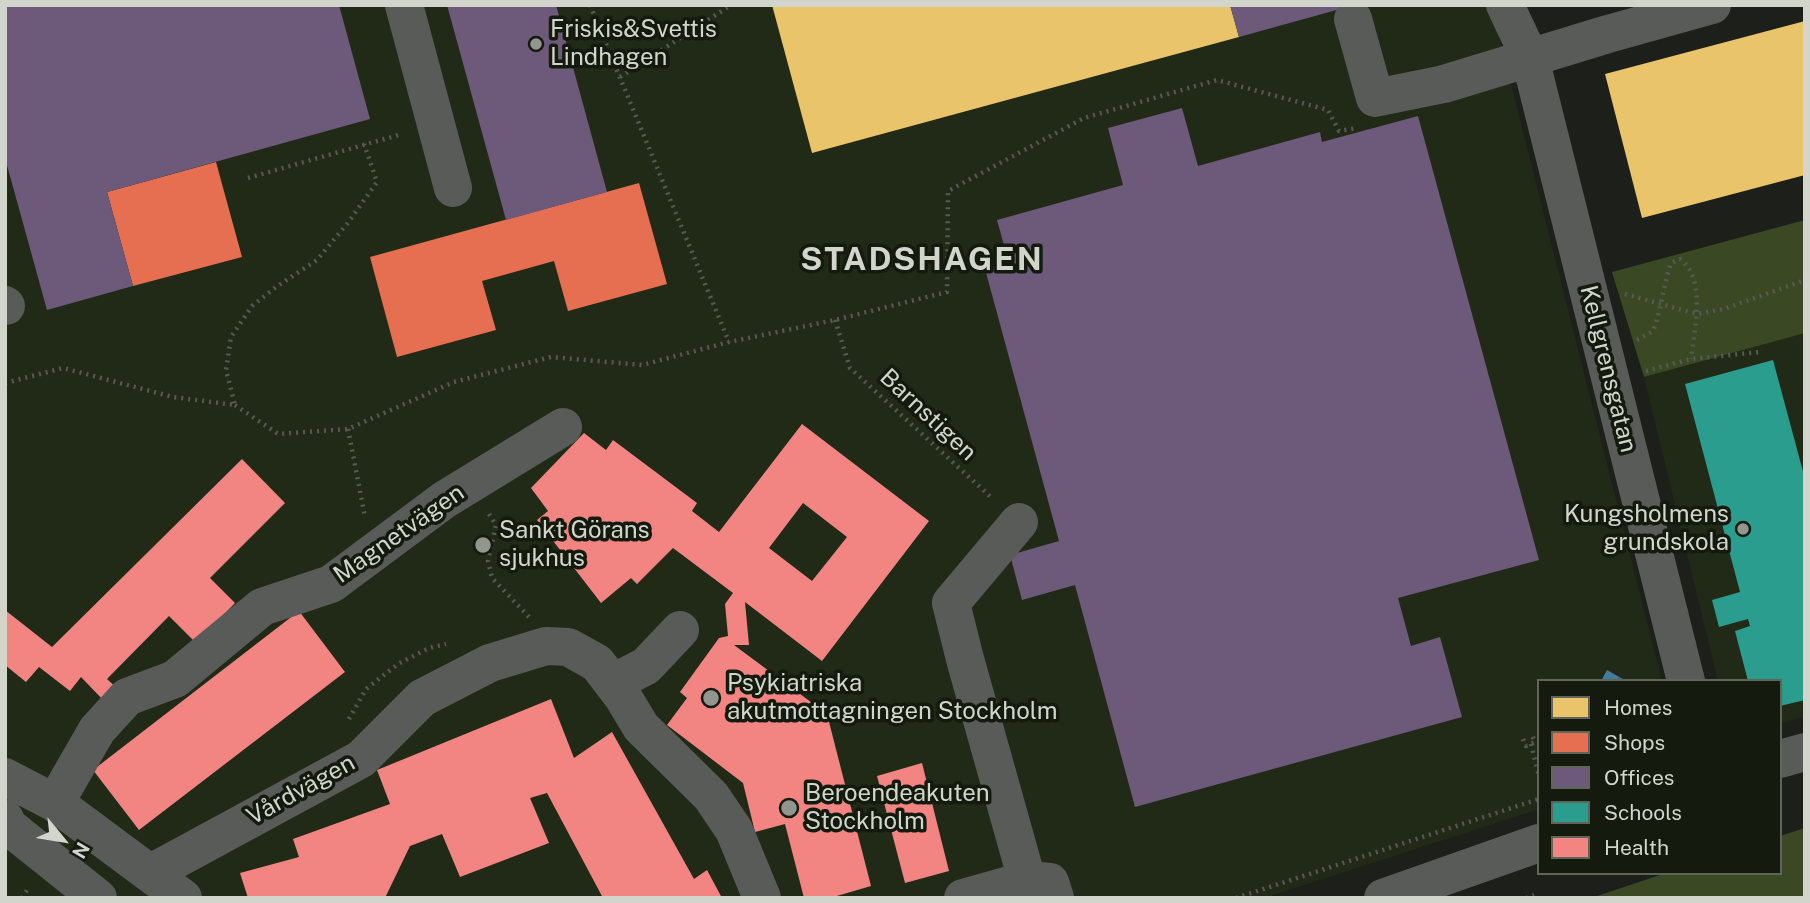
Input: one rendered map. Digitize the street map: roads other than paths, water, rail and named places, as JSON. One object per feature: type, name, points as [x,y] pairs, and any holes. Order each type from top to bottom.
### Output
[{"type":"street","points":[[404,5],[453,188]]},
{"type":"street","name":"Kellgrensgatan","points":[[1505,5],[1530,58],[1685,679]]},
{"type":"street","name":"Kellgrensgatan","points":[[1530,58],[1536,5]]},
{"type":"street","points":[[1353,19],[1375,97],[1444,84],[1608,33],[1712,5]]},
{"type":"street","name":"Magnetvägen","points":[[55,803],[97,730],[127,697],[175,679],[262,607],[331,584],[444,500],[563,427]]},
{"type":"street","points":[[963,898],[1044,887],[951,603],[1019,522]]},
{"type":"street","points":[[612,683],[646,666],[680,630]]},
{"type":"street","name":"Vårdvägen","points":[[151,873],[360,759],[422,698],[490,663],[546,646],[568,647],[597,663],[623,697],[641,727],[711,796],[734,830],[762,898]]},
{"type":"street","points":[[1782,758],[1805,752]]},
{"type":"street","points":[[6,779],[55,803],[183,898]]},
{"type":"street","points":[[5,819],[8,826],[98,898]]},
{"type":"street","points":[[1383,898],[1537,844]]},
{"type":"place","name":"Friskis&Svettis Lindhagen","points":[[536,44]]},
{"type":"place","name":"Kungsholmens grundskola","points":[[1743,529]]},
{"type":"place","name":"Sankt Görans sjukhus","points":[[483,545]]},
{"type":"place","name":"Psykiatriska akutmottagningen Stockholm","points":[[711,698]]},
{"type":"place","name":"Beroendeakuten Stockholm","points":[[789,808]]},
{"type":"district","name":"STADSHAGEN","points":[[922,260]]}]
